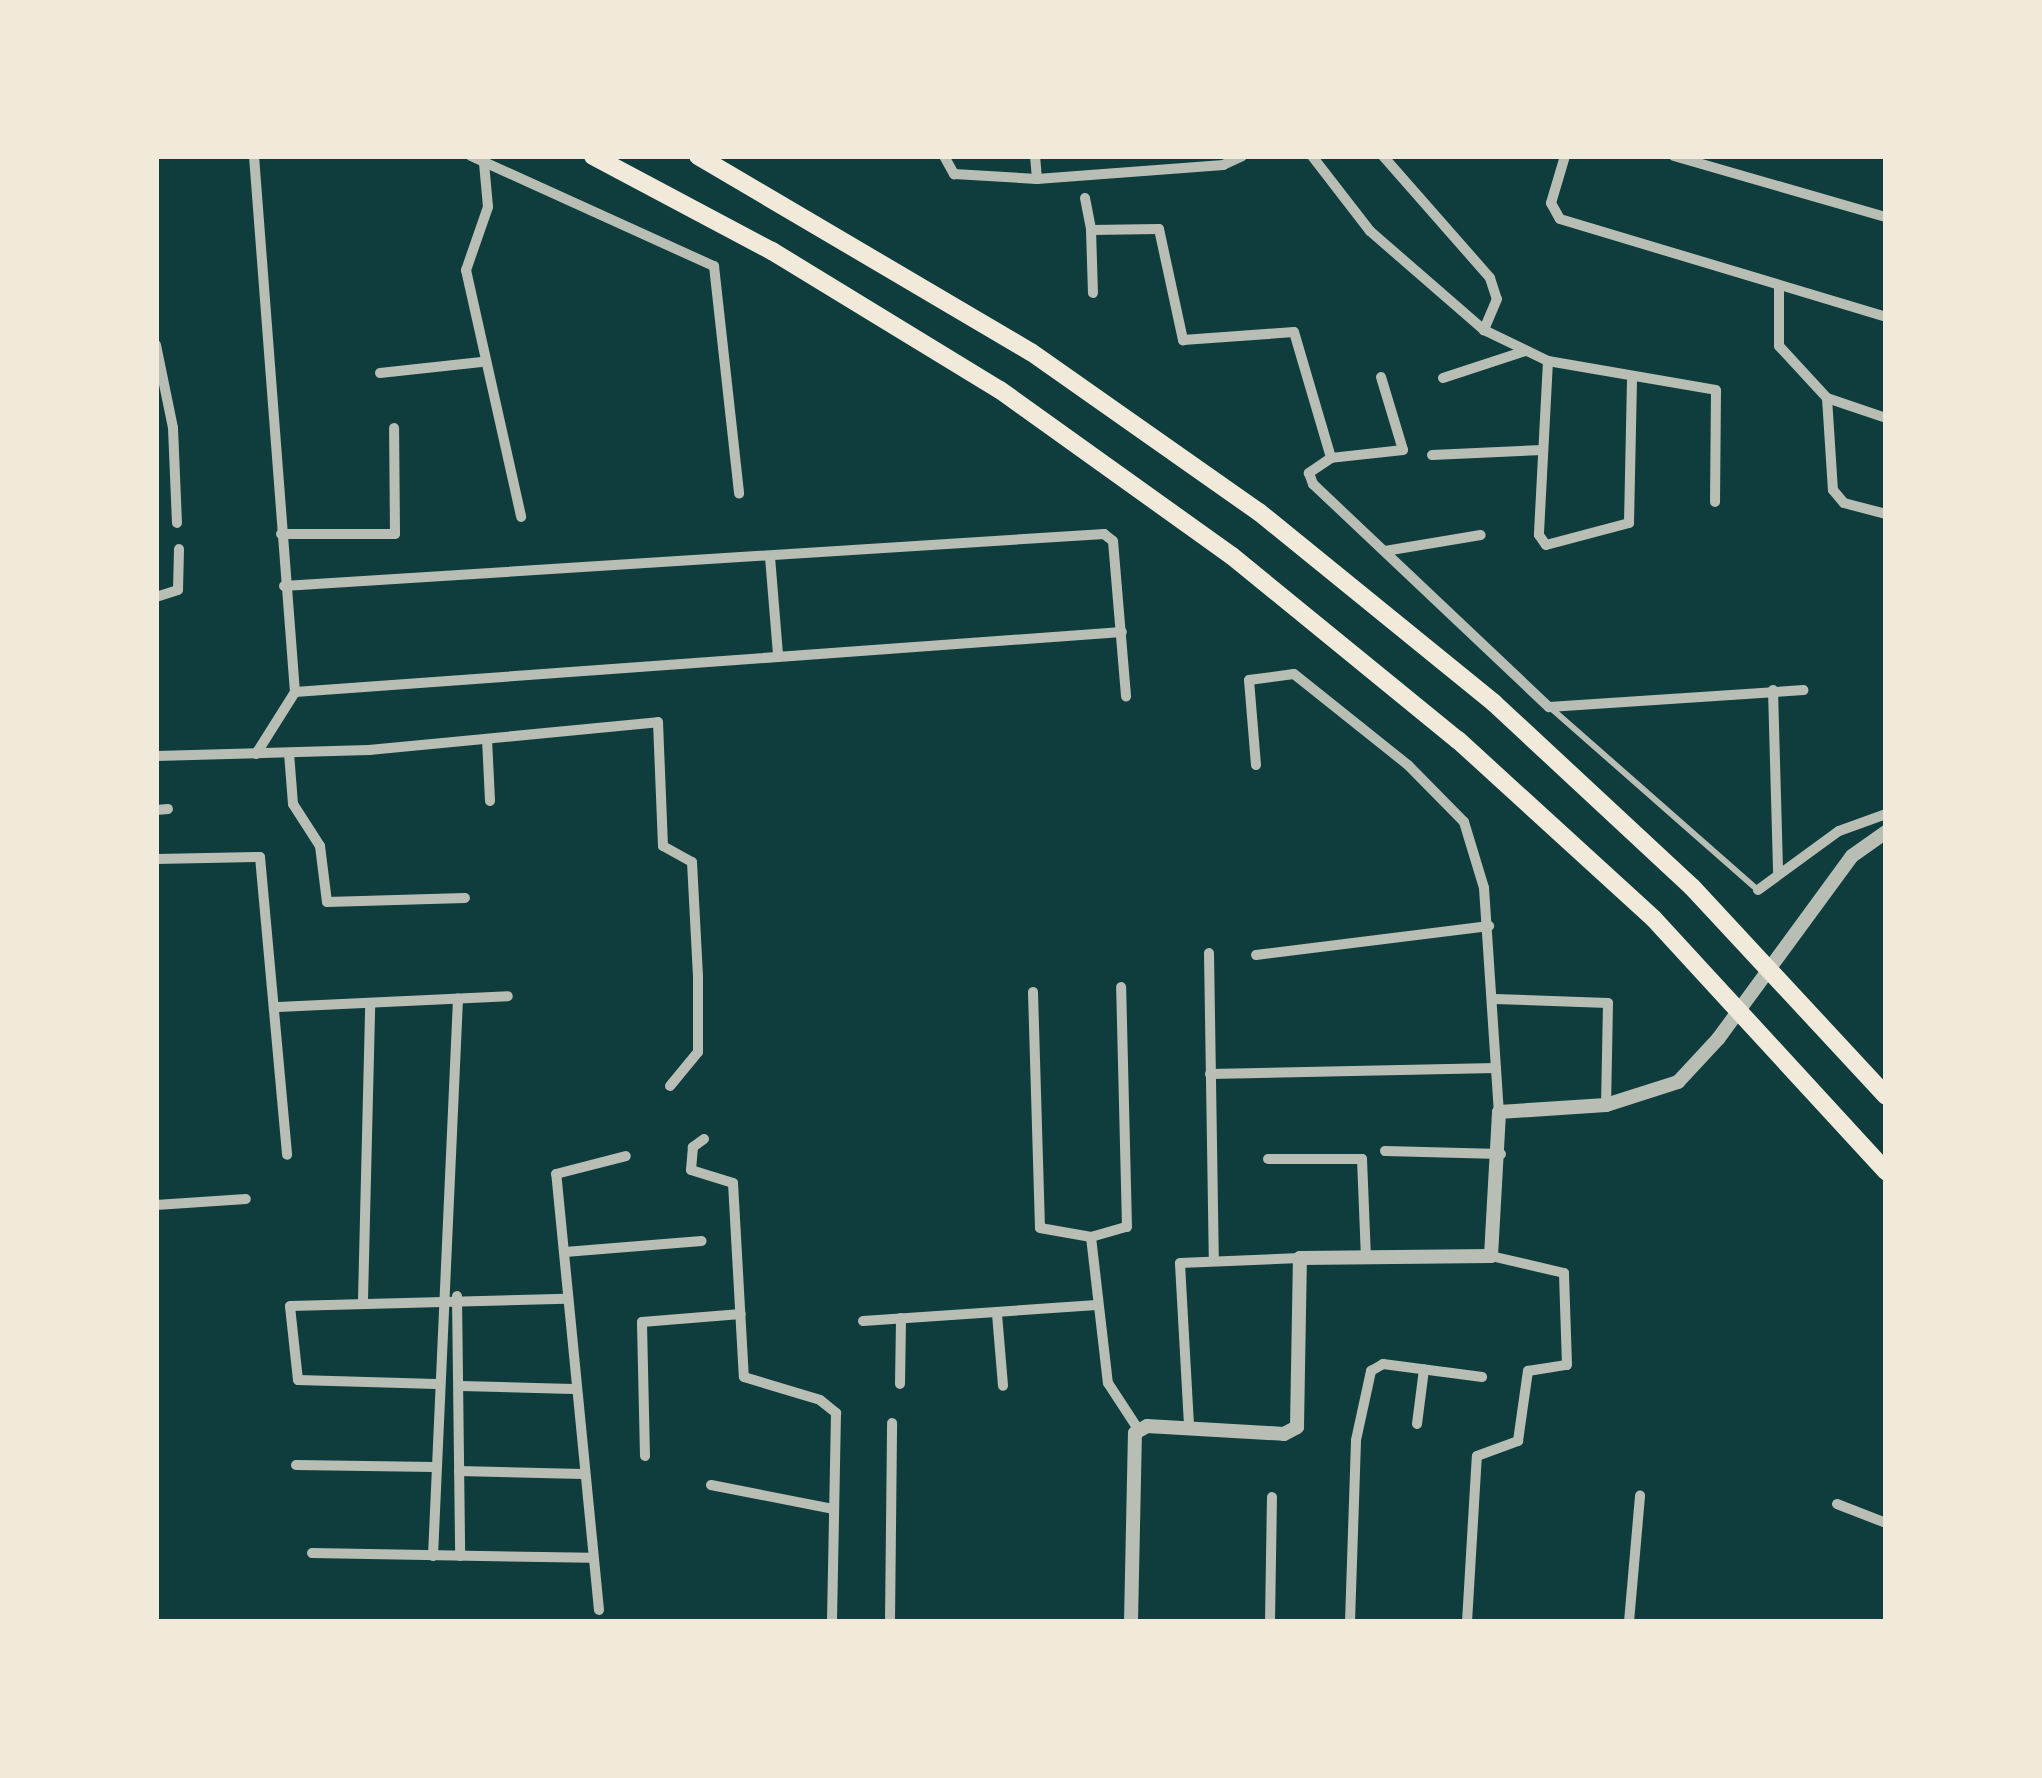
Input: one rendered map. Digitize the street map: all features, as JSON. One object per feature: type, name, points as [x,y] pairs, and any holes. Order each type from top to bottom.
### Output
[{"type":"highway","points":[[593,156],[772,251],[1000,390],[1232,556],[1459,740],[1654,920],[1886,1171]]},
{"type":"highway","points":[[698,156],[1031,352],[1259,512],[1494,703],[1692,887],[1886,1096]]},
{"type":"street","points":[[254,156],[295,692],[256,754]]},
{"type":"street","points":[[471,156],[714,266],[739,494]]},
{"type":"street","points":[[944,156],[954,174],[1037,178],[1223,165],[1242,156]]},
{"type":"street","points":[[1035,156],[1037,178]]},
{"type":"street","points":[[1312,156],[1370,231],[1484,330],[1548,361],[1632,381],[1716,390],[1715,502]]},
{"type":"street","points":[[1382,156],[1490,278],[1497,299],[1484,330]]},
{"type":"street","points":[[1565,156],[1551,203],[1560,220],[1886,316]]},
{"type":"street","points":[[1674,156],[1886,217]]},
{"type":"street","points":[[484,163],[488,207],[466,260],[481,362],[521,517]]},
{"type":"street","points":[[1085,198],[1093,293]]},
{"type":"street","points":[[1091,230],[1159,229],[1183,340],[1294,332],[1331,458]]},
{"type":"street","points":[[1779,286],[1779,346],[1827,398],[1886,418]]},
{"type":"street","points":[[156,345],[173,428],[177,523]]},
{"type":"street","points":[[1443,378],[1525,351]]},
{"type":"street","points":[[1548,361],[1543,543],[1629,523],[1632,381]]},
{"type":"street","points":[[380,373],[481,362]]},
{"type":"street","points":[[1381,376],[1402,449],[1331,458],[1309,473],[1313,484],[1549,706],[1803,690]]},
{"type":"street","points":[[1827,398],[1833,490],[1844,502],[1886,514]]},
{"type":"street","points":[[281,534],[395,534],[394,428]]},
{"type":"street","points":[[1432,455],[1543,450]]},
{"type":"street","points":[[284,586],[1108,535],[1126,696]]},
{"type":"street","points":[[1385,551],[1481,535]]},
{"type":"street","points":[[156,597],[176,594],[179,549]]},
{"type":"street","points":[[770,557],[778,654]]},
{"type":"street","points":[[295,692],[1122,632]]},
{"type":"street","points":[[1256,765],[1249,680],[1305,678],[1464,822],[1478,853],[1495,999],[1501,1154],[1492,1256]]},
{"type":"street","points":[[1773,690],[1778,872]]},
{"type":"street","points":[[156,756],[289,753],[658,722],[663,847],[692,862],[698,976],[698,1052],[670,1086]]},
{"type":"street","points":[[487,739],[490,801]]},
{"type":"street","points":[[289,753],[293,804],[320,846],[327,902],[465,898]]},
{"type":"street","points":[[1758,890],[1839,831],[1886,814]]},
{"type":"street","points":[[1499,1112],[1606,1105],[1678,1082],[1718,1040],[1852,856],[1886,832]]},
{"type":"street","points":[[156,859],[260,856],[278,1007],[286,1155]]},
{"type":"street","points":[[1256,955],[1489,926]]},
{"type":"street","points":[[1209,953],[1214,1258]]},
{"type":"street","points":[[1033,992],[1040,1228],[1091,1237],[1127,1227],[1121,987]]},
{"type":"street","points":[[278,1007],[508,996]]},
{"type":"street","points":[[433,1556],[439,1298],[449,1282],[458,999]]},
{"type":"street","points":[[1495,999],[1608,1003],[1606,1105]]},
{"type":"street","points":[[363,1300],[370,1003]]},
{"type":"street","points":[[1210,1074],[1496,1068]]},
{"type":"street","points":[[704,1139],[690,1165],[696,1174],[733,1183],[748,1383],[820,1400],[836,1413],[832,1622]]},
{"type":"street","points":[[1385,1151],[1501,1154]]},
{"type":"street","points":[[599,1610],[573,1389],[559,1169],[626,1156]]},
{"type":"street","points":[[1268,1159],[1362,1159],[1366,1259]]},
{"type":"street","points":[[156,1205],[246,1199]]},
{"type":"street","points":[[1091,1237],[1108,1383],[1138,1429]]},
{"type":"street","points":[[566,1252],[702,1241]]},
{"type":"street","points":[[1189,1425],[1180,1263],[1214,1258],[1492,1256],[1564,1273],[1567,1365],[1528,1371],[1517,1441],[1477,1456],[1467,1622]]},
{"type":"street","points":[[1138,1429],[1189,1425],[1283,1434],[1297,1427],[1300,1258]]},
{"type":"street","points":[[449,1282],[459,1299],[460,1556]]},
{"type":"street","points":[[436,1384],[295,1377],[292,1303],[566,1299]]},
{"type":"street","points":[[863,1321],[1096,1305]]},
{"type":"street","points":[[645,1456],[640,1324],[741,1314]]},
{"type":"street","points":[[998,1314],[1003,1386]]},
{"type":"street","points":[[900,1384],[901,1318]]},
{"type":"street","points":[[1350,1622],[1355,1455],[1370,1375],[1379,1364],[1482,1377]]},
{"type":"street","points":[[1417,1424],[1424,1369]]},
{"type":"street","points":[[461,1386],[573,1389]]},
{"type":"street","points":[[890,1622],[892,1423]]},
{"type":"street","points":[[1131,1622],[1131,1447],[1138,1429]]},
{"type":"street","points":[[296,1465],[434,1467]]},
{"type":"street","points":[[459,1471],[583,1474]]},
{"type":"street","points":[[711,1485],[833,1509]]},
{"type":"street","points":[[1629,1622],[1640,1495]]},
{"type":"street","points":[[1270,1622],[1272,1497]]},
{"type":"street","points":[[1837,1504],[1886,1523]]},
{"type":"street","points":[[312,1553],[590,1558]]},
{"type":"lane","points":[[1549,706],[1758,890]]}]
